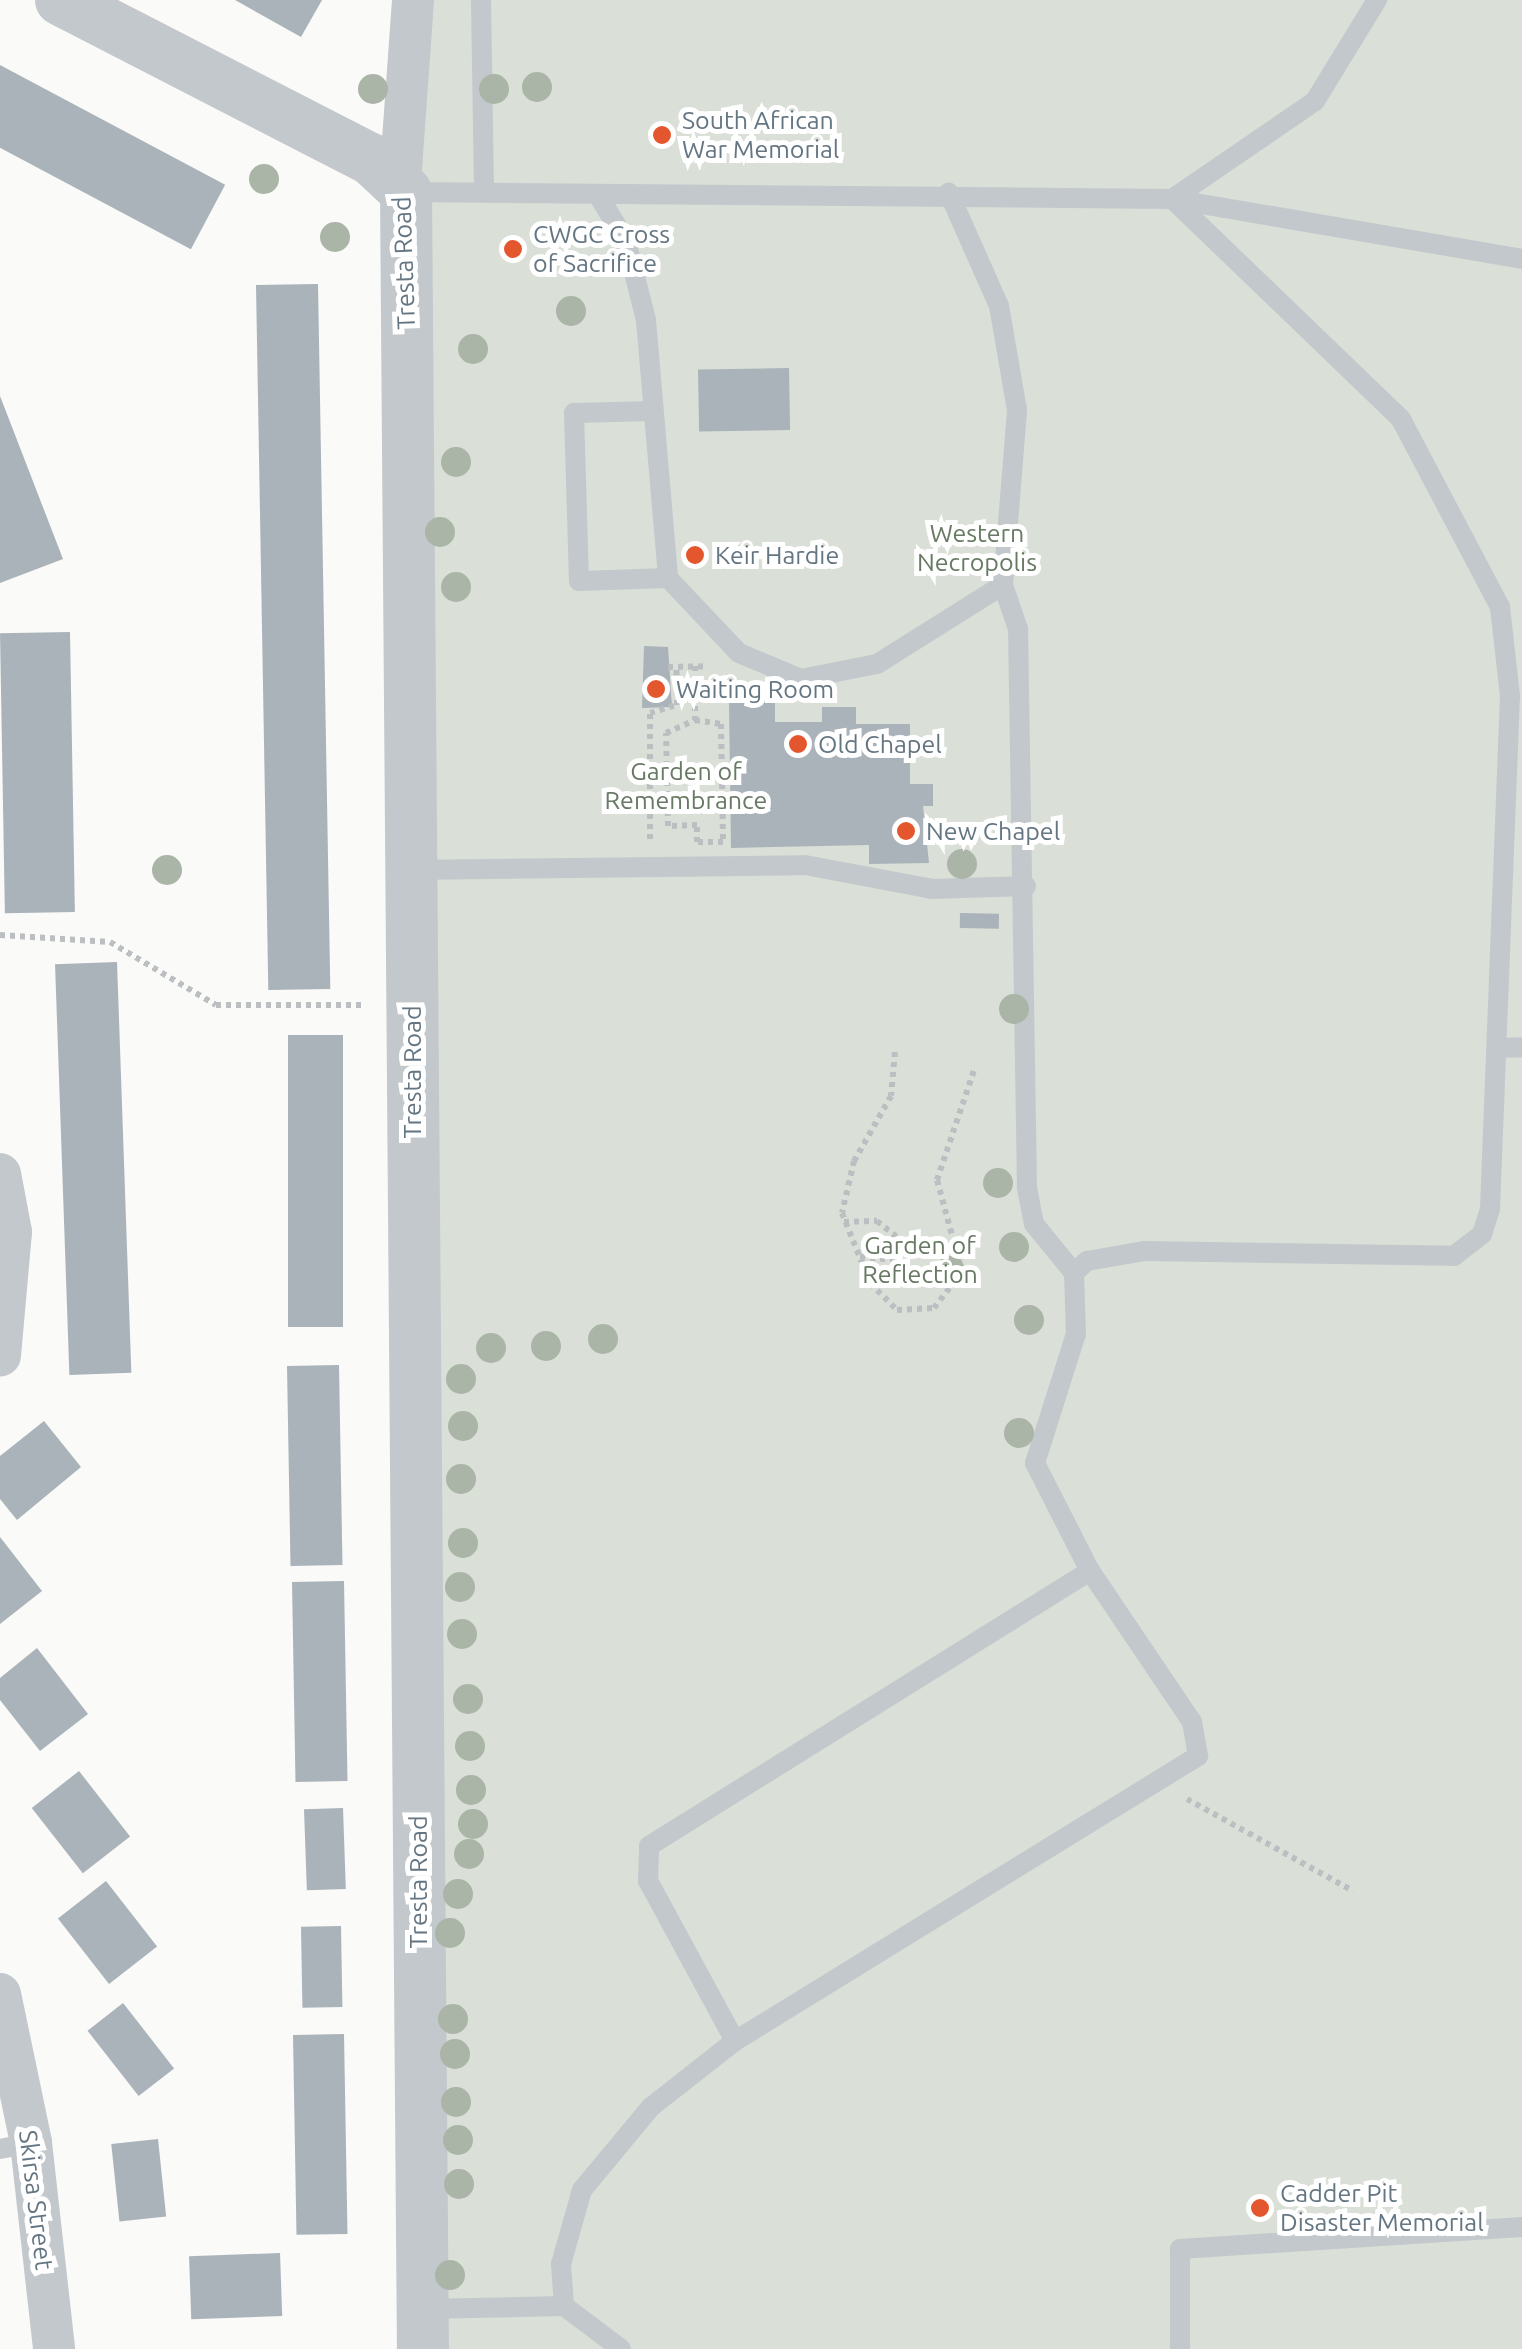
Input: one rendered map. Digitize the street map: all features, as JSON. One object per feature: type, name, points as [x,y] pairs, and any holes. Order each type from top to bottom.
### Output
[{"type":"street","name":"Tresta Road","points":[[61,0],[403,187],[422,2329]]},
{"type":"street","points":[[403,187],[413,0]]},
{"type":"street","points":[[0,1174],[11,1232],[0,1356]]},
{"type":"street","name":"Skirsa Street","points":[[0,1994],[15,2146],[54,2349]]},
{"type":"lane","points":[[480,0],[484,189]]},
{"type":"lane","points":[[1172,199],[1314,101],[1376,0]]},
{"type":"lane","points":[[403,187],[598,195],[950,193],[1172,199],[1522,259]]},
{"type":"lane","points":[[564,2306],[561,2264],[582,2190],[651,2107],[735,2041],[1198,1756],[1192,1722],[1090,1570],[1035,1463],[1076,1334],[1074,1273],[1034,1224],[1027,1187],[1026,886],[1018,629],[1003,585],[1017,410],[999,306],[950,193]]},
{"type":"lane","points":[[598,195],[626,241],[646,320],[668,578],[739,652],[801,680],[877,664],[1003,585]]},
{"type":"lane","points":[[1074,1273],[1087,1261],[1145,1251],[1454,1256],[1482,1234],[1490,1210],[1510,696],[1500,608],[1401,419],[1172,199]]},
{"type":"lane","points":[[652,411],[574,413],[579,581],[668,578]]},
{"type":"lane","points":[[411,870],[806,865],[932,889],[1026,886]]},
{"type":"lane","points":[[1499,1048],[1522,1047]]},
{"type":"lane","points":[[735,2041],[648,1881],[650,1846],[1090,1570]]},
{"type":"lane","points":[[1180,2349],[1180,2249],[1522,2227]]},
{"type":"lane","points":[[422,2329],[564,2306],[621,2349]]},
{"type":"path","points":[[668,847],[650,847],[650,713],[678,705],[676,666]]},
{"type":"path","points":[[694,666],[695,720]]},
{"type":"path","points":[[686,847],[697,842],[722,842],[726,819],[721,724],[695,720],[666,732],[668,826],[697,825],[697,842]]},
{"type":"path","points":[[650,781],[667,781]]},
{"type":"path","points":[[0,935],[110,942],[216,1005],[412,1006]]},
{"type":"path","points":[[895,1052],[890,1096],[844,1193],[844,1222],[858,1257],[897,1310],[934,1308],[953,1293],[962,1272],[937,1180],[975,1068]]},
{"type":"path","points":[[844,1222],[876,1221],[899,1239],[895,1260],[858,1257]]},
{"type":"path","points":[[1156,1781],[1353,1891]]},
{"type":"green space","name":"Western Necropolis","points":[[418,0],[1522,0],[1522,2349],[418,2349]]},
{"type":"building","points":[[235,0],[322,0],[301,37]]},
{"type":"building","points":[[0,65],[225,185],[191,249],[0,148]]},
{"type":"building","points":[[318,284],[330,989],[268,990],[256,285]]},
{"type":"building","points":[[789,368],[790,430],[699,432],[698,370]]},
{"type":"building","points":[[0,396],[63,559],[0,583]]},
{"type":"building","points":[[70,632],[75,912],[5,913],[0,633]]},
{"type":"building","name":"Waiting Room","points":[[644,646],[668,647],[672,707],[642,708]]},
{"type":"building","points":[[729,702],[775,702],[775,722],[822,722],[822,707],[856,707],[856,724],[910,724],[910,784],[933,784],[933,806],[923,806],[929,863],[869,864],[869,845],[731,848]]},
{"type":"building","points":[[960,913],[999,914],[999,929],[960,928]]},
{"type":"building","points":[[117,962],[131,1373],[69,1375],[55,964]]},
{"type":"building","points":[[288,1035],[343,1035],[343,1327],[288,1327]]},
{"type":"building","points":[[339,1365],[342,1565],[290,1566],[287,1366]]},
{"type":"building","points":[[44,1421],[81,1467],[17,1520],[0,1499],[0,1456]]},
{"type":"building","points":[[0,1537],[42,1591],[0,1624]]},
{"type":"building","points":[[344,1581],[347,1781],[295,1782],[292,1582]]},
{"type":"building","points":[[37,1648],[88,1714],[40,1751],[0,1700],[0,1678]]},
{"type":"building","points":[[79,1771],[130,1836],[83,1873],[32,1808]]},
{"type":"building","points":[[343,1808],[346,1889],[307,1890],[304,1809]]},
{"type":"building","points":[[106,1881],[157,1946],[109,1984],[58,1919]]},
{"type":"building","points":[[341,1926],[342,2007],[302,2008],[301,1927]]},
{"type":"building","points":[[123,2003],[174,2068],[139,2096],[88,2031]]},
{"type":"building","points":[[344,2034],[347,2234],[296,2235],[293,2035]]},
{"type":"building","points":[[158,2139],[166,2217],[119,2221],[111,2144]]},
{"type":"building","points":[[280,2253],[282,2316],[191,2319],[189,2256]]},
{"type":"place","name":"South African War Memorial","points":[[662,135]]},
{"type":"place","name":"CWGC Cross of Sacrifice","points":[[513,249]]},
{"type":"place","name":"Keir Hardie","points":[[695,555]]},
{"type":"place","name":"Waiting Room","points":[[656,689]]},
{"type":"place","name":"Old Chapel","points":[[798,744]]},
{"type":"place","name":"New Chapel","points":[[906,831]]},
{"type":"place","name":"Cadder Pit Disaster Memorial","points":[[1260,2208]]},
{"type":"park label","name":"Garden of Remembrance","points":[[686,786]]},
{"type":"park label","name":"Garden of Reflection","points":[[920,1260]]}]
